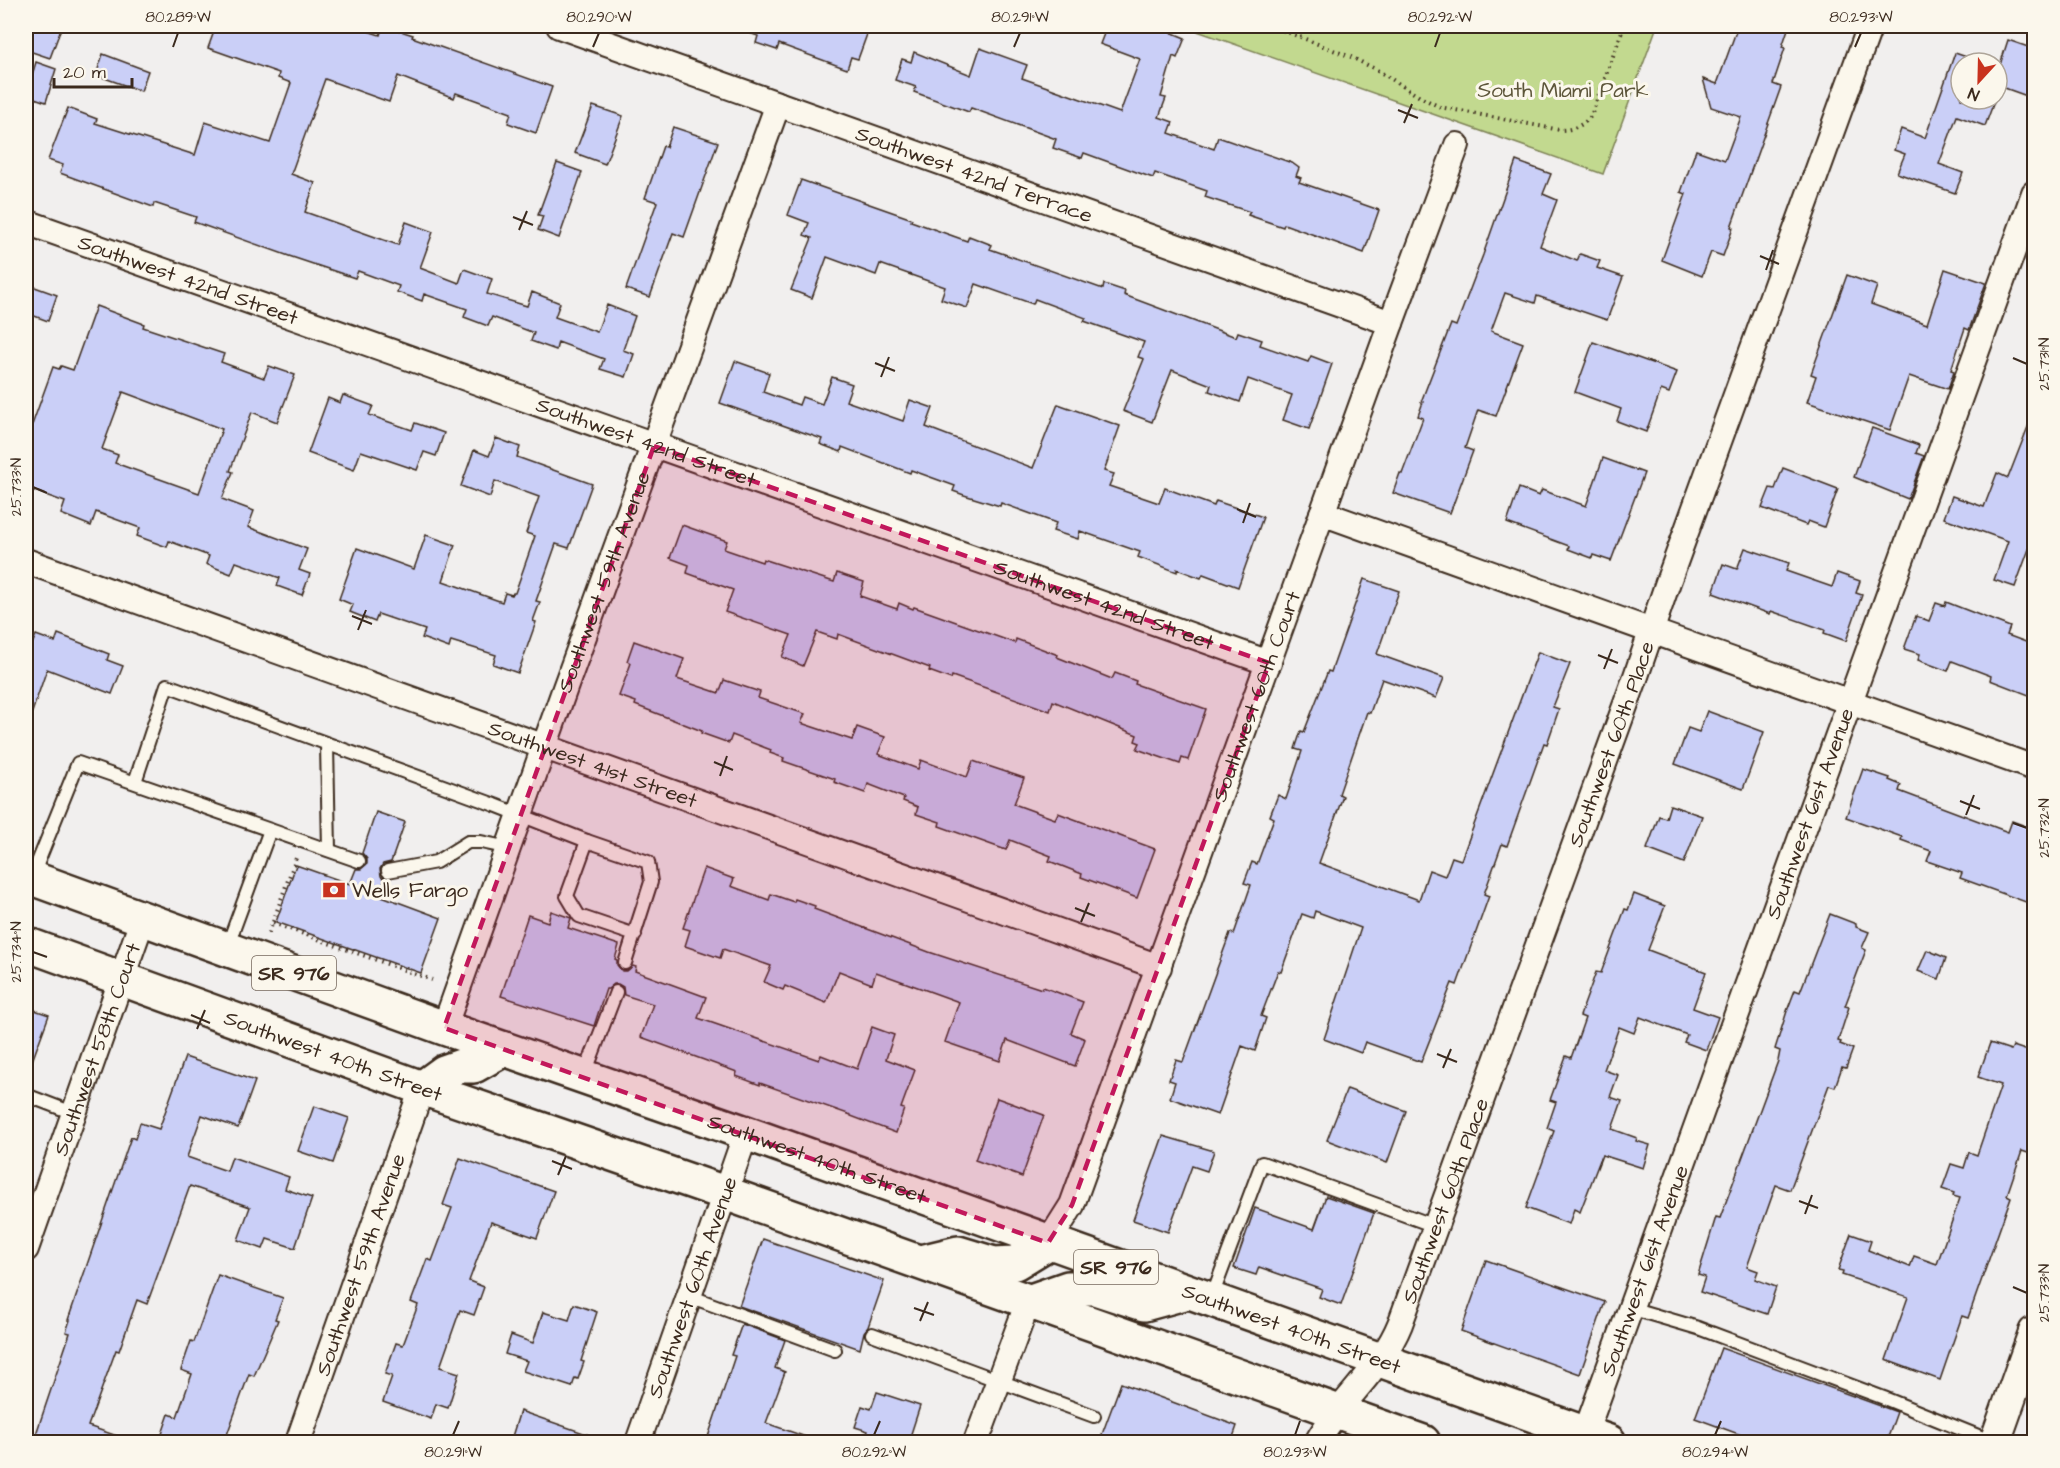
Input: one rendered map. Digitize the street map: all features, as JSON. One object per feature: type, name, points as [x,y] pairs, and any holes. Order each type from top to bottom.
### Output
[{"type":"main road","name":"Southwest 40th Street","points":[[28,877],[444,1028],[746,1133],[1597,1438]]},
{"type":"main road","name":"Southwest 40th Street","points":[[26,944],[422,1088],[725,1193],[1423,1443]]},
{"type":"main road","points":[[422,1088],[444,1072],[461,1066],[474,1066],[504,1049]]},
{"type":"main road","points":[[917,1263],[958,1253],[994,1264],[1015,1263],[1048,1243]]},
{"type":"main road","points":[[1028,1302],[1068,1288],[1095,1288],[1144,1304],[1199,1296]]},
{"type":"street","name":"Southwest 42nd Terrace","points":[[559,26],[1391,323]]},
{"type":"street","name":"Southwest 60th Place","points":[[1317,1443],[1336,1412],[1379,1360],[1395,1336],[1870,26]]},
{"type":"street","name":"Southwest 59th Avenue","points":[[444,1028],[778,104]]},
{"type":"street","name":"Southwest 60th Court","points":[[1048,1243],[1072,1204],[1457,145]]},
{"type":"street","name":"Southwest 61st Avenue","points":[[1597,1438],[1630,1308],[2034,193]]},
{"type":"street","name":"Southwest 42nd Street","points":[[26,222],[1269,663]]},
{"type":"street","points":[[1322,513],[2034,768]]},
{"type":"street","name":"Southwest 41st Street","points":[[26,561],[1159,967]]},
{"type":"street","name":"Southwest 58th Court","points":[[26,1249],[143,918]]},
{"type":"street","name":"Southwest 59th Avenue","points":[[298,1443],[422,1088]]},
{"type":"street","name":"Southwest 60th Avenue","points":[[638,1443],[746,1133]]},
{"type":"street","points":[[976,1443],[1028,1302]]},
{"type":"street","points":[[1994,1443],[2034,1332]]},
{"type":"lane","points":[[135,782],[167,685],[648,862],[651,882],[625,963]]},
{"type":"lane","points":[[327,744],[329,850]]},
{"type":"lane","points":[[28,877],[78,763],[359,861]]},
{"type":"lane","points":[[227,949],[270,831]]},
{"type":"lane","points":[[586,841],[567,896],[579,916],[634,935]]},
{"type":"lane","points":[[388,871],[436,862],[468,842],[482,842],[509,848]]},
{"type":"lane","points":[[584,1077],[615,992]]},
{"type":"lane","points":[[26,1095],[73,1113]]},
{"type":"lane","points":[[1199,1296],[1262,1164],[1435,1226]]},
{"type":"lane","points":[[688,1296],[835,1350]]},
{"type":"lane","points":[[1630,1308],[1698,1328],[1884,1398],[1994,1443]]},
{"type":"lane","points":[[872,1334],[1094,1416]]},
{"type":"path","points":[[1272,26],[1352,57],[1440,107],[1567,130],[1581,125],[1591,116],[1624,26]]},
{"type":"path","points":[[267,939],[296,858]]},
{"type":"path","points":[[273,923],[432,980]]},
{"type":"highlighted area","points":[[654,446],[1269,663],[1072,1205],[1048,1243],[444,1028]]},
{"type":"green space","name":"South Miami Park","points":[[1183,26],[1657,26],[1603,174]]},
{"type":"building","points":[[26,26],[62,26],[50,58],[26,50]]},
{"type":"building","points":[[216,26],[352,26],[380,35],[385,26],[552,87],[536,133],[508,123],[511,113],[456,93],[454,98],[398,76],[389,102],[325,79],[291,174],[315,183],[305,212],[398,245],[406,222],[433,232],[420,268],[459,283],[464,269],[492,279],[487,294],[527,306],[532,292],[560,303],[555,317],[597,332],[607,305],[635,316],[623,350],[634,354],[626,377],[600,369],[604,359],[558,342],[556,350],[531,341],[534,333],[492,317],[488,326],[464,317],[467,309],[424,294],[422,301],[397,292],[399,286],[358,271],[355,278],[194,222],[196,217],[154,203],[153,207],[60,173],[63,165],[48,160],[68,108],[97,119],[95,123],[195,155],[205,122],[270,143],[291,83],[278,78],[279,73],[208,48]]},
{"type":"building","points":[[736,26],[870,26],[858,59],[851,57],[847,69],[779,44],[777,50],[756,43],[758,36],[735,28]]},
{"type":"building","points":[[1107,26],[1170,26],[1168,31],[1185,38],[1177,58],[1173,56],[1161,97],[1166,98],[1159,117],[1173,122],[1169,133],[1214,149],[1218,137],[1292,163],[1299,168],[1296,176],[1301,178],[1299,182],[1379,210],[1364,253],[1284,224],[1283,227],[1248,215],[1250,212],[1205,197],[1207,191],[1155,173],[1153,178],[1084,153],[1082,158],[1053,148],[1056,139],[971,108],[969,112],[914,92],[916,87],[895,80],[902,59],[911,62],[914,52],[971,75],[980,48],[1027,65],[1022,78],[1120,113],[1140,59],[1100,44]]},
{"type":"building","points":[[1738,26],[1789,26],[1782,47],[1785,48],[1773,84],[1781,87],[1731,227],[1733,228],[1723,256],[1711,252],[1702,276],[1662,260],[1686,194],[1681,192],[1696,150],[1725,160],[1741,117],[1711,107],[1703,79],[1717,84]]},
{"type":"building","points":[[2008,40],[2034,49],[2034,74],[2027,96],[2009,90],[2009,51],[2004,51]]},
{"type":"building","points":[[103,54],[148,71],[141,91],[96,75]]},
{"type":"building","points":[[36,62],[56,69],[46,102],[26,95]]},
{"type":"building","points":[[1949,70],[1949,111],[1991,111],[1985,126],[1957,116],[1939,164],[1963,173],[1955,193],[1897,173],[1905,154],[1894,150],[1901,129],[1925,138]]},
{"type":"building","points":[[593,106],[623,116],[605,164],[575,153]]},
{"type":"building","points":[[673,127],[718,142],[684,237],[673,233],[650,297],[626,289],[657,202],[645,198],[663,146],[666,147]]},
{"type":"building","points":[[1516,161],[1551,174],[1543,194],[1557,200],[1540,246],[1577,261],[1580,254],[1600,261],[1597,268],[1623,277],[1607,320],[1537,296],[1535,303],[1505,293],[1491,331],[1523,343],[1496,416],[1478,410],[1465,448],[1473,451],[1450,513],[1393,493],[1423,418],[1418,416],[1423,402],[1421,402],[1451,324],[1456,326]]},
{"type":"building","points":[[557,163],[582,172],[559,238],[538,230],[543,216],[538,215]]},
{"type":"building","points":[[801,180],[967,241],[969,236],[992,245],[990,249],[1103,289],[1104,284],[1125,291],[1124,295],[1236,337],[1238,332],[1262,340],[1260,345],[1308,362],[1311,356],[1332,364],[1309,429],[1283,420],[1292,395],[1248,379],[1240,402],[1209,391],[1211,385],[1172,370],[1152,422],[1123,411],[1144,359],[1138,357],[1144,342],[1084,321],[1086,318],[1035,299],[1033,304],[976,284],[967,308],[941,299],[945,287],[880,264],[876,275],[827,257],[812,298],[791,290],[812,238],[804,235],[809,223],[788,215]]},
{"type":"building","points":[[1945,269],[1986,283],[1969,330],[1965,328],[1951,370],[1954,371],[1948,389],[1909,376],[1890,430],[1807,402],[1816,376],[1811,374],[1847,275],[1877,286],[1871,304],[1927,324]]},
{"type":"building","points":[[32,286],[57,295],[48,321],[26,313],[26,303]]},
{"type":"building","points":[[96,306],[144,324],[143,327],[224,354],[221,362],[264,378],[269,366],[295,375],[277,422],[252,412],[222,499],[254,511],[248,527],[307,549],[299,570],[310,574],[302,595],[277,586],[280,578],[236,562],[231,574],[206,564],[209,556],[169,541],[167,547],[137,536],[140,528],[96,512],[91,526],[61,514],[65,502],[26,488],[26,422],[32,425],[53,367],[59,369],[61,366],[73,370]],"holes":[[[123,392],[222,429],[199,493],[115,463],[118,455],[102,449]]]},
{"type":"building","points":[[1593,342],[1677,372],[1669,393],[1661,390],[1646,432],[1617,421],[1621,409],[1575,392]]},
{"type":"building","points":[[735,361],[769,373],[763,392],[799,405],[802,397],[822,404],[832,377],[852,384],[846,401],[903,421],[910,400],[933,408],[926,427],[1033,468],[1058,404],[1120,426],[1104,471],[1114,474],[1109,486],[1159,503],[1165,488],[1214,506],[1216,501],[1263,517],[1238,587],[1203,574],[1201,578],[1177,569],[1177,572],[1138,557],[1140,552],[1080,531],[1078,539],[1053,531],[1056,523],[1001,503],[1000,506],[964,495],[953,491],[955,486],[911,470],[910,473],[842,447],[841,452],[820,444],[822,439],[720,403]]},
{"type":"building","points":[[343,395],[373,406],[369,415],[412,430],[415,423],[444,433],[436,456],[424,452],[417,470],[361,451],[354,470],[308,453],[328,398],[340,403]]},
{"type":"building","points":[[2033,414],[2034,551],[2029,549],[2015,587],[1994,580],[2008,541],[1944,518],[1952,496],[1984,507],[1997,473],[2008,478]]},
{"type":"building","points":[[1872,428],[1919,445],[1916,453],[1924,456],[1908,499],[1854,477]]},
{"type":"building","points":[[496,438],[520,447],[517,457],[592,484],[569,548],[556,544],[536,601],[540,602],[533,621],[536,622],[518,673],[493,664],[496,655],[451,641],[449,648],[422,638],[425,630],[378,614],[375,622],[350,612],[353,605],[339,599],[357,548],[414,569],[426,535],[455,545],[443,581],[502,602],[505,593],[512,595],[515,593],[535,536],[526,533],[539,497],[495,481],[490,497],[461,486],[474,450],[489,456]]},
{"type":"building","points":[[1603,458],[1644,473],[1611,561],[1593,555],[1592,558],[1568,549],[1569,546],[1507,523],[1519,488],[1539,496],[1542,490],[1586,506]]},
{"type":"building","points":[[1783,468],[1838,489],[1824,527],[1808,521],[1806,525],[1762,508],[1770,488],[1775,489]]},
{"type":"building","points":[[682,525],[727,541],[724,549],[834,582],[837,573],[864,582],[860,596],[897,609],[899,603],[913,609],[914,607],[1015,643],[1016,639],[1112,679],[1115,673],[1136,681],[1135,684],[1206,709],[1188,760],[1182,758],[1180,764],[1137,749],[1140,743],[1135,741],[1137,735],[1053,701],[1050,711],[952,676],[951,679],[929,671],[930,668],[838,634],[837,639],[817,632],[803,666],[782,657],[791,635],[725,612],[733,590],[687,573],[689,565],[670,558]]},
{"type":"building","points":[[1745,548],[1789,563],[1786,571],[1832,587],[1837,573],[1860,581],[1856,593],[1862,595],[1846,641],[1824,633],[1825,630],[1771,611],[1770,614],[1713,593],[1723,564],[1737,569]]},
{"type":"building","points":[[1364,579],[1399,591],[1377,654],[1444,678],[1436,698],[1382,679],[1370,713],[1367,712],[1339,794],[1343,796],[1319,863],[1419,900],[1429,870],[1445,876],[1452,857],[1461,860],[1538,652],[1570,664],[1553,707],[1559,709],[1547,744],[1544,743],[1507,846],[1502,844],[1484,894],[1489,896],[1457,985],[1452,983],[1421,1062],[1365,1042],[1361,1053],[1324,1039],[1361,928],[1315,911],[1313,918],[1302,914],[1281,972],[1278,971],[1261,1016],[1266,1018],[1255,1051],[1242,1046],[1218,1115],[1170,1098],[1175,1082],[1169,1080],[1176,1060],[1183,1062],[1230,933],[1234,934],[1251,885],[1244,883],[1252,862],[1257,864],[1274,818],[1270,816],[1278,795],[1286,799],[1302,751],[1295,749],[1301,731],[1304,732],[1328,671],[1331,672]]},
{"type":"building","points":[[1946,602],[2010,627],[2007,635],[2034,645],[2034,697],[1990,680],[1991,676],[1952,661],[1948,671],[1918,660],[1920,654],[1904,649],[1916,616],[1929,621],[1936,603],[1945,606]]},
{"type":"building","points":[[58,634],[109,654],[107,660],[123,666],[112,694],[47,669],[29,721],[26,720],[26,639],[33,642],[36,635],[55,642]]},
{"type":"building","points":[[634,641],[684,659],[677,679],[719,693],[724,680],[760,692],[758,698],[805,714],[801,723],[852,740],[857,727],[885,737],[878,754],[918,769],[921,760],[967,777],[973,761],[1024,778],[1014,804],[1055,819],[1058,813],[1155,849],[1137,898],[1081,877],[1082,874],[1049,861],[1051,856],[1010,840],[1006,850],[939,826],[940,822],[916,814],[918,807],[903,801],[904,798],[868,784],[865,793],[834,782],[835,779],[783,761],[784,758],[770,753],[771,750],[732,735],[729,743],[635,705],[636,702],[619,696],[631,663],[627,661]]},
{"type":"building","points":[[1707,711],[1764,732],[1743,789],[1675,764],[1688,728],[1699,732]]},
{"type":"building","points":[[1863,769],[1890,778],[1889,780],[1901,785],[1899,791],[2008,832],[2012,821],[2034,829],[2034,905],[1960,878],[1962,873],[1927,861],[1931,851],[1901,840],[1902,837],[1846,817]]},
{"type":"building","points":[[1670,805],[1702,816],[1684,863],[1647,849],[1659,816],[1666,818]]},
{"type":"building","name":"Wells Fargo","points":[[376,812],[405,822],[391,862],[383,864],[380,869],[381,876],[385,879],[379,895],[441,918],[421,973],[276,922],[296,865],[350,884],[356,869],[361,869],[367,864],[367,859],[362,853]]},
{"type":"building","points":[[704,868],[734,879],[731,886],[769,900],[771,894],[794,902],[795,899],[815,906],[814,909],[929,952],[1042,989],[1043,987],[1083,1002],[1071,1033],[1085,1039],[1075,1066],[1007,1040],[1000,1061],[945,1042],[959,1002],[876,972],[872,984],[839,971],[826,1003],[785,986],[783,990],[764,982],[771,966],[723,949],[720,958],[685,946],[690,930],[683,928]]},
{"type":"building","points":[[1634,894],[1665,906],[1648,950],[1706,972],[1693,1008],[1718,1017],[1706,1050],[1684,1042],[1687,1035],[1640,1017],[1634,1033],[1619,1027],[1604,1070],[1618,1075],[1610,1097],[1622,1101],[1612,1129],[1650,1145],[1643,1168],[1602,1155],[1580,1212],[1574,1209],[1569,1224],[1526,1208],[1554,1131],[1547,1128],[1556,1102],[1550,1100],[1566,1056],[1571,1058],[1585,1018],[1580,1016],[1596,972],[1601,973],[1625,909],[1628,910]]},
{"type":"building","points":[[551,911],[571,918],[568,928],[619,945],[615,959],[622,971],[627,971],[633,966],[636,967],[635,971],[706,997],[698,1018],[819,1060],[821,1055],[857,1069],[872,1027],[894,1035],[886,1059],[915,1070],[901,1108],[904,1109],[896,1133],[851,1115],[736,1076],[737,1072],[641,1037],[653,1004],[624,995],[623,987],[618,984],[606,989],[594,1026],[501,996],[528,915],[548,922]]},
{"type":"building","points":[[1830,914],[1856,924],[1856,927],[1869,932],[1862,948],[1866,950],[1845,1006],[1849,1007],[1838,1041],[1853,1049],[1846,1068],[1842,1067],[1835,1087],[1829,1085],[1790,1190],[1776,1185],[1747,1267],[1758,1271],[1755,1279],[1776,1287],[1767,1314],[1700,1292],[1705,1277],[1698,1275],[1716,1217],[1720,1218],[1778,1061],[1780,1051],[1775,1049],[1787,1011],[1795,990],[1800,992]]},
{"type":"building","points":[[1927,950],[1946,958],[1939,979],[1918,971]]},
{"type":"building","points":[[26,1007],[49,1015],[28,1072],[26,1072]]},
{"type":"building","points":[[1990,1043],[2011,1050],[2013,1046],[2034,1053],[2034,1136],[2028,1153],[2022,1151],[2007,1195],[2011,1197],[1968,1318],[1962,1316],[1940,1380],[1886,1360],[1908,1297],[1842,1275],[1843,1271],[1838,1270],[1851,1234],[1871,1241],[1868,1250],[1910,1267],[1914,1256],[1937,1264],[1960,1198],[1942,1189],[1951,1164],[1964,1168],[1969,1152],[1977,1155],[2001,1085],[1978,1077]]},
{"type":"building","points":[[185,1057],[255,1081],[238,1128],[202,1115],[187,1157],[227,1171],[232,1157],[289,1177],[285,1189],[312,1198],[295,1248],[267,1239],[263,1249],[238,1240],[250,1207],[190,1186],[147,1304],[137,1300],[88,1426],[126,1439],[125,1443],[33,1443],[70,1333],[66,1332],[70,1320],[68,1320],[131,1137],[135,1139],[140,1123],[159,1129]]},
{"type":"building","points":[[1347,1089],[1406,1111],[1387,1163],[1327,1140]]},
{"type":"building","points":[[997,1098],[1044,1115],[1022,1177],[975,1160]]},
{"type":"building","points":[[314,1106],[349,1118],[333,1163],[298,1151]]},
{"type":"building","points":[[1163,1136],[1214,1151],[1207,1171],[1192,1166],[1168,1232],[1133,1220]]},
{"type":"building","points":[[460,1158],[554,1191],[537,1238],[491,1222],[469,1281],[484,1287],[474,1315],[460,1310],[440,1367],[459,1373],[448,1408],[436,1404],[431,1419],[383,1402],[392,1376],[385,1374],[396,1343],[403,1345],[418,1305],[411,1302],[427,1259],[432,1261],[452,1208],[443,1205]]},
{"type":"building","points":[[1326,1196],[1374,1213],[1341,1305],[1319,1297],[1322,1289],[1259,1267],[1256,1275],[1234,1268],[1255,1208],[1314,1229]]},
{"type":"building","points":[[763,1239],[884,1281],[868,1327],[864,1332],[860,1349],[739,1306]]},
{"type":"building","points":[[1486,1260],[1605,1302],[1580,1374],[1461,1331]]},
{"type":"building","points":[[218,1275],[283,1298],[275,1319],[278,1320],[254,1376],[249,1374],[224,1443],[178,1443],[161,1437],[169,1414],[177,1417],[192,1374],[181,1370],[191,1341],[194,1342]]},
{"type":"building","points":[[574,1304],[597,1312],[581,1361],[584,1362],[578,1379],[575,1378],[572,1387],[523,1371],[527,1361],[505,1354],[511,1335],[533,1343],[543,1312],[569,1320]]},
{"type":"building","points":[[742,1324],[785,1340],[775,1368],[785,1372],[766,1423],[812,1439],[812,1443],[706,1443],[735,1356],[731,1355]]},
{"type":"building","points":[[1721,1348],[1897,1412],[1886,1443],[1763,1443],[1695,1418]]},
{"type":"building","points":[[1121,1383],[1237,1426],[1231,1443],[1116,1443],[1101,1437]]},
{"type":"building","points":[[877,1392],[920,1406],[908,1443],[880,1443],[866,1438],[868,1431],[855,1427],[862,1406],[871,1409]]},
{"type":"building","points":[[520,1411],[601,1439],[600,1443],[510,1443]]},
{"type":"place","name":"Wells Fargo","points":[[334,890]]}]
